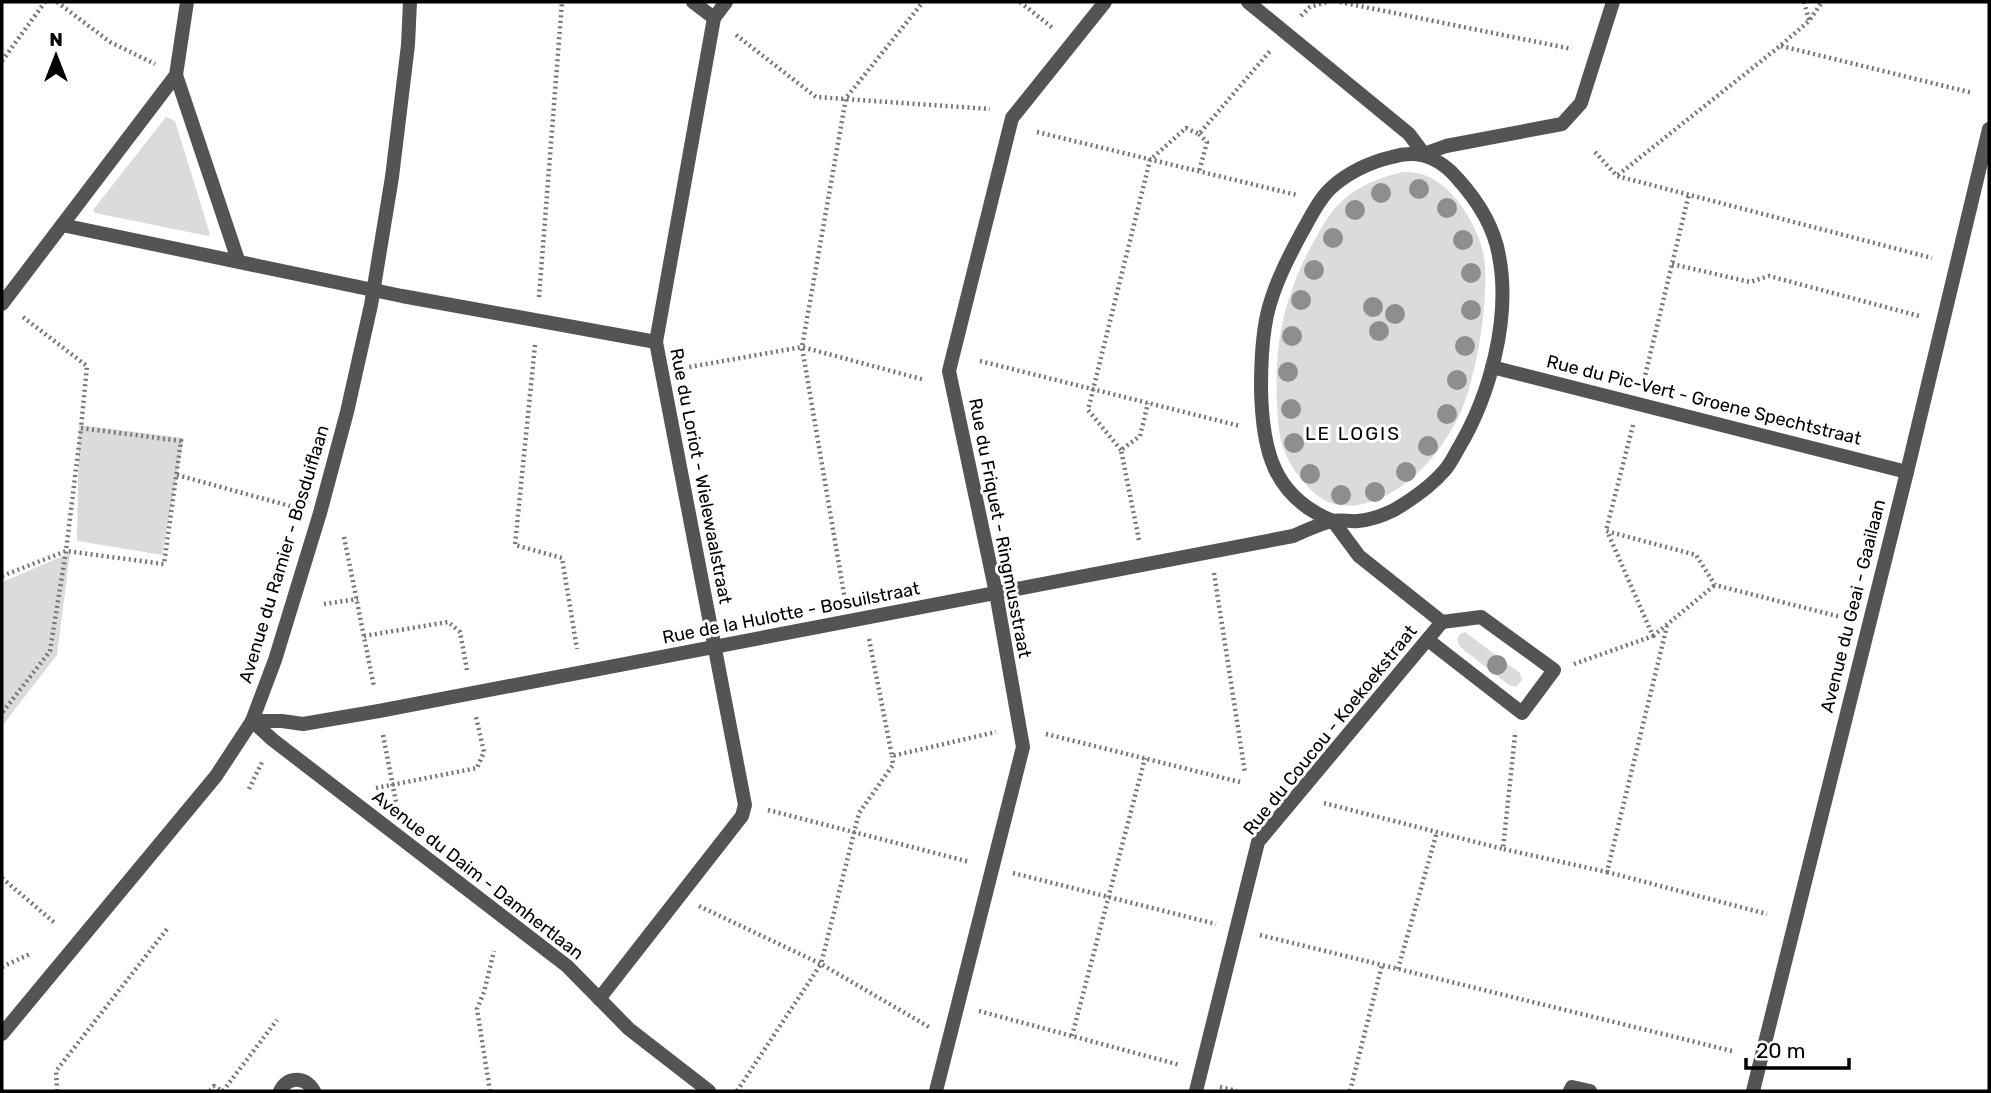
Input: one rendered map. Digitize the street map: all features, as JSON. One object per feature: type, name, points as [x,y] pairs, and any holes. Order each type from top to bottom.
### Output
[{"type":"street","points":[[187,2],[176,75],[238,260]]},
{"type":"street","name":"Avenue du Ramier - Bosduiflaan","points":[[2,1034],[216,776],[252,721],[275,660],[320,513],[347,412],[373,290],[392,177],[408,45],[410,2]]},
{"type":"street","points":[[693,2],[713,18]]},
{"type":"street","name":"Rue du Loriot - Wielewaalstraat","points":[[600,999],[742,816],[745,805],[656,342],[713,18],[726,2]]},
{"type":"street","name":"Rue du Friquet - Ringmusstraat","points":[[936,1091],[1023,747],[996,593],[949,371],[1012,118],[1105,2]]},
{"type":"street","name":"Rue de la Hulotte - Bosuilstraat","points":[[252,721],[303,724],[1293,536],[1334,521],[1360,521],[1392,510],[1419,492],[1445,471],[1474,423],[1492,367],[1502,312],[1499,256],[1489,225],[1476,201],[1441,162],[1424,155],[1409,135],[1248,2]]},
{"type":"street","points":[[1334,521],[1311,512],[1281,482],[1268,454],[1262,422],[1261,371],[1267,315],[1284,265],[1330,189],[1357,169],[1399,155],[1424,155],[1446,146],[1562,124],[1581,103],[1613,2]]},
{"type":"street","points":[[8,307],[62,225],[176,75]]},
{"type":"street","name":"Avenue du Geai - Gaailaan","points":[[1753,1091],[1989,129]]},
{"type":"street","points":[[62,225],[373,290],[656,342]]},
{"type":"street","name":"Rue du Pic-Vert - Groene Spechtstraat","points":[[1492,367],[1907,472]]},
{"type":"street","name":"Rue du Coucou - Koekoekstraat","points":[[1196,1091],[1258,842],[1442,622],[1359,556],[1334,521]]},
{"type":"street","points":[[1428,640],[1522,713],[1554,670],[1481,617],[1442,622]]},
{"type":"street","name":"Avenue du Daim - Damhertlaan","points":[[252,721],[273,740],[567,966],[629,1029],[709,1091]]},
{"type":"street","points":[[280,1091],[288,1081],[295,1079],[310,1085],[314,1091]]},
{"type":"street","points":[[1570,1091],[1572,1087],[1590,1091]]},
{"type":"path","points":[[2,61],[45,2]]},
{"type":"path","points":[[57,2],[110,43],[162,67]]},
{"type":"path","points":[[539,307],[562,2]]},
{"type":"path","points":[[846,607],[802,347],[846,98],[923,2]]},
{"type":"path","points":[[1020,2],[1060,34]]},
{"type":"path","points":[[1295,23],[1310,7],[1327,2]]},
{"type":"path","points":[[1340,2],[1598,54]]},
{"type":"path","points":[[1804,2],[1809,21]]},
{"type":"path","points":[[1617,176],[1780,46],[1809,21],[1822,2]]},
{"type":"path","points":[[736,35],[816,97],[995,109]]},
{"type":"path","points":[[1199,135],[1275,45]]},
{"type":"path","points":[[1780,46],[1973,93]]},
{"type":"path","points":[[1141,552],[1121,450],[1088,411],[1150,160],[1186,128],[1207,142],[1199,172]]},
{"type":"path","points":[[1037,132],[1306,197]]},
{"type":"path","points":[[1594,152],[1617,176],[1932,258]]},
{"type":"path","points":[[1641,390],[1689,194]]},
{"type":"path","points":[[1672,264],[1750,282],[1769,276],[1919,316]]},
{"type":"path","points":[[2,713],[50,650],[66,551],[87,366],[8,307]]},
{"type":"path","points":[[535,345],[516,545],[562,558],[579,657]]},
{"type":"path","points":[[675,370],[802,347],[925,380]]},
{"type":"path","points":[[980,361],[1245,427]]},
{"type":"path","points":[[1121,450],[1140,436],[1148,403]]},
{"type":"path","points":[[1634,421],[1606,530],[1653,636]]},
{"type":"path","points":[[2,576],[66,551],[163,564],[181,441],[81,428]]},
{"type":"path","points":[[177,475],[290,506]]},
{"type":"path","points":[[1606,530],[1696,555],[1715,585],[1842,617]]},
{"type":"path","points":[[344,537],[376,695]]},
{"type":"path","points":[[1213,569],[1245,773]]},
{"type":"path","points":[[1566,667],[1653,636],[1715,585]]},
{"type":"path","points":[[324,604],[358,598]]},
{"type":"path","points":[[365,636],[448,622],[460,632],[468,678]]},
{"type":"path","points":[[1607,872],[1667,626]]},
{"type":"path","points":[[737,1091],[821,964],[859,813],[894,765],[868,636],[865,633]]},
{"type":"path","points":[[370,789],[477,768],[484,752],[475,709]]},
{"type":"path","points":[[382,728],[397,808]]},
{"type":"path","points":[[892,756],[997,732]]},
{"type":"path","points":[[1034,732],[1240,782]]},
{"type":"path","points":[[1503,849],[1516,734]]},
{"type":"path","points":[[1072,1036],[1145,758]]},
{"type":"path","points":[[1319,801],[1767,914]]},
{"type":"path","points":[[760,808],[962,860]]},
{"type":"path","points":[[1398,969],[1437,832]]},
{"type":"path","points":[[1006,872],[1211,922]]},
{"type":"path","points":[[2,878],[56,924]]},
{"type":"path","points":[[694,904],[821,964],[936,1031]]},
{"type":"path","points":[[57,1091],[56,1070],[167,929]]},
{"type":"path","points":[[1248,932],[1732,1051]]},
{"type":"path","points":[[490,1091],[477,1009],[494,950]]},
{"type":"path","points":[[2,967],[32,953]]},
{"type":"path","points":[[1350,1091],[1382,965]]},
{"type":"path","points":[[985,1013],[1187,1068]]},
{"type":"path","points":[[210,1091],[214,1086],[222,1091],[277,1020]]},
{"type":"shaded area","points":[[166,117],[175,121],[210,234],[208,236],[95,213],[93,210]]},
{"type":"shaded area","points":[[1403,172],[1426,175],[1442,185],[1459,202],[1477,235],[1484,257],[1485,294],[1476,362],[1458,418],[1423,468],[1387,495],[1359,505],[1338,505],[1324,500],[1308,487],[1290,463],[1282,444],[1278,421],[1277,381],[1280,339],[1289,299],[1304,260],[1333,210],[1347,196],[1362,187]]},
{"type":"shaded area","points":[[79,425],[184,438],[162,555],[77,541]]},
{"type":"shaded area","points":[[70,553],[57,655],[2,726],[2,582]]},
{"type":"shaded area","points":[[1465,632],[1520,673],[1522,680],[1516,687],[1509,685],[1460,647],[1457,639]]},
{"type":"district","name":"LE LOGIS","points":[[1353,433]]}]
